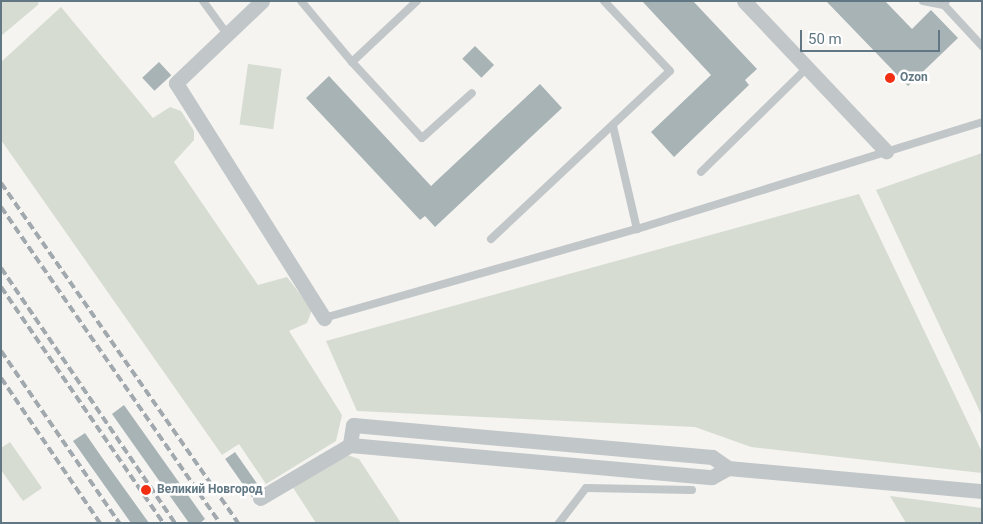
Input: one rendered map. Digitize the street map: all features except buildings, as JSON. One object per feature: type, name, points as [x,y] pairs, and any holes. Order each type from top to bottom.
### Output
[{"type":"street","points":[[262,1],[176,83],[324,318]]},
{"type":"street","points":[[744,1],[886,151]]},
{"type":"street","points":[[350,445],[353,425],[712,456],[728,468],[982,491]]},
{"type":"street","points":[[260,498],[350,445],[712,477],[728,468]]},
{"type":"lane","points":[[204,1],[227,34]]},
{"type":"lane","points":[[301,1],[352,62],[422,138],[472,93]]},
{"type":"lane","points":[[352,62],[417,1]]},
{"type":"lane","points":[[491,239],[670,71],[604,1]]},
{"type":"lane","points":[[923,1],[945,3],[982,46]]},
{"type":"lane","points":[[701,172],[807,68]]},
{"type":"lane","points":[[324,318],[637,229],[982,122]]},
{"type":"lane","points":[[613,126],[637,229]]},
{"type":"lane","points":[[559,523],[586,488],[692,490]]},
{"type":"shaded area","points":[[1,1],[37,1],[39,4],[1,36]]},
{"type":"shaded area","points":[[61,7],[153,118],[170,107],[181,111],[194,131],[194,140],[174,162],[258,285],[287,277],[312,310],[307,323],[289,331],[342,415],[336,441],[266,484],[239,444],[222,455],[1,140],[1,62]]},
{"type":"shaded area","points":[[248,64],[282,69],[273,129],[240,124]]},
{"type":"shaded area","points":[[982,153],[982,416],[876,190]]},
{"type":"shaded area","points":[[859,194],[982,452],[982,473],[751,447],[695,427],[357,411],[326,341]]},
{"type":"shaded area","points":[[10,442],[42,488],[23,501],[1,470],[1,448]]},
{"type":"shaded area","points":[[339,452],[359,459],[401,523],[316,523],[290,483]]},
{"type":"shaded area","points":[[890,496],[982,508],[982,523],[906,523]]},
{"type":"railway","points":[[1,183],[238,523]]},
{"type":"railway","points":[[1,207],[220,523]]},
{"type":"railway","points":[[1,268],[175,523]]},
{"type":"railway","points":[[1,287],[163,523]]},
{"type":"railway","points":[[1,351],[119,523]]},
{"type":"railway","points":[[1,378],[100,523]]},
{"type":"place","name":"Ozon","points":[[890,78]]},
{"type":"place","name":"Великий Новгород","points":[[146,490]]}]
